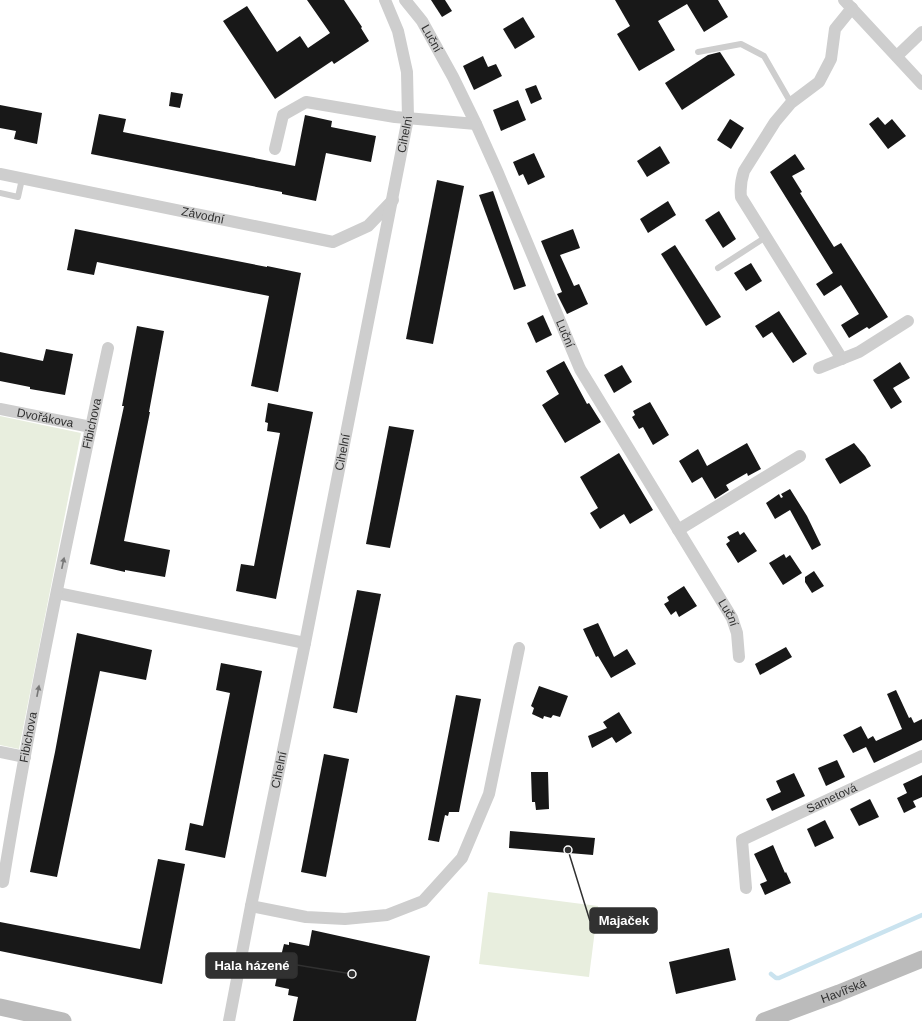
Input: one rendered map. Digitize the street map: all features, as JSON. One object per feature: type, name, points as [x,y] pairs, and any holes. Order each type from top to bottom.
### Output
[{"type":"street","name":"Cihelní","points":[[229,1021],[393,200],[408,118],[407,72],[398,31],[385,0]]},
{"type":"street","name":"Luční","points":[[405,0],[422,21],[453,77],[476,124],[580,369],[732,618],[737,633],[739,657]]},
{"type":"street","points":[[842,359],[741,197],[741,180],[744,171],[775,122],[790,103],[819,82],[831,59],[835,29],[848,4],[922,84]]},
{"type":"street","points":[[897,56],[922,32]]},
{"type":"street","points":[[275,149],[283,115],[306,102],[408,118],[476,124]]},
{"type":"street","name":"Závodní","points":[[0,174],[333,242],[368,226],[393,200]]},
{"type":"street","points":[[819,368],[859,352],[908,321]]},
{"type":"street","name":"Fibichova","points":[[4,882],[5,835],[25,757],[57,593],[108,348]]},
{"type":"street","name":"Dvořákova","points":[[0,409],[91,427]]},
{"type":"street","points":[[678,530],[800,456]]},
{"type":"street","points":[[57,593],[305,643]]},
{"type":"street","points":[[251,906],[306,917],[345,919],[387,915],[423,901],[462,858],[489,794],[519,648]]},
{"type":"street","points":[[0,752],[25,757]]},
{"type":"street","name":"Sametová","points":[[746,888],[742,840],[922,756]]},
{"type":"street","name":"Havířská","points":[[764,1021],[839,993],[922,959]]},
{"type":"street","points":[[0,1007],[63,1021]]},
{"type":"lane","points":[[698,52],[741,44],[764,56],[790,103]]},
{"type":"lane","points":[[0,194],[18,197],[22,179]]},
{"type":"lane","points":[[718,268],[766,236]]},
{"type":"green space","points":[[0,416],[81,433],[19,749],[0,745]]},
{"type":"green space","points":[[488,892],[598,906],[589,977],[479,964]]},
{"type":"building","points":[[307,0],[344,0],[362,27],[361,28],[369,41],[334,64],[332,61],[275,99],[223,21],[247,6],[277,52],[300,36],[308,48],[330,33]]},
{"type":"building","points":[[431,0],[445,0],[452,11],[442,17]]},
{"type":"building","points":[[615,0],[718,0],[728,17],[704,32],[687,4],[658,21],[675,50],[639,71],[617,34],[630,26]]},
{"type":"building","points":[[523,17],[535,37],[515,49],[503,29]]},
{"type":"building","points":[[720,52],[735,75],[682,110],[665,83],[708,55]]},
{"type":"building","points":[[483,56],[488,67],[496,64],[502,76],[474,90],[463,66]]},
{"type":"building","points":[[536,85],[542,99],[531,104],[525,89]]},
{"type":"building","points":[[171,92],[183,94],[180,108],[169,106]]},
{"type":"building","points":[[518,100],[526,120],[501,131],[493,110]]},
{"type":"building","points":[[0,105],[42,113],[37,144],[14,139],[16,131],[0,128]]},
{"type":"building","points":[[99,114],[126,119],[123,132],[295,166],[305,115],[332,121],[331,127],[376,136],[371,162],[326,153],[316,201],[282,194],[282,192],[91,154]]},
{"type":"building","points":[[878,117],[885,125],[892,119],[906,136],[888,149],[869,124]]},
{"type":"building","points":[[730,119],[744,128],[731,149],[717,140]]},
{"type":"building","points":[[660,146],[670,163],[647,177],[637,161]]},
{"type":"building","points":[[534,153],[545,177],[528,185],[523,174],[519,176],[513,162]]},
{"type":"building","points":[[795,154],[805,169],[792,176],[802,192],[800,193],[834,247],[841,243],[888,317],[869,329],[867,327],[849,338],[841,325],[859,314],[841,285],[824,296],[816,284],[833,273],[770,172]]},
{"type":"building","points":[[437,180],[464,186],[433,344],[406,339]]},
{"type":"building","points":[[493,191],[526,286],[514,290],[479,195]]},
{"type":"building","points":[[668,201],[676,215],[648,233],[640,219]]},
{"type":"building","points":[[719,211],[736,239],[723,248],[705,220]]},
{"type":"building","points":[[75,229],[301,273],[278,392],[251,386],[269,296],[97,262],[94,275],[67,270]]},
{"type":"building","points":[[573,229],[580,248],[560,255],[574,286],[579,284],[588,304],[567,314],[557,294],[562,292],[541,241]]},
{"type":"building","points":[[675,245],[721,317],[706,326],[661,254]]},
{"type":"building","points":[[751,263],[762,281],[746,291],[734,273]]},
{"type":"building","points":[[779,311],[807,354],[793,363],[772,332],[763,338],[755,326]]},
{"type":"building","points":[[543,315],[552,335],[536,343],[527,323]]},
{"type":"building","points":[[137,326],[164,331],[150,412],[124,541],[170,550],[165,577],[125,570],[125,572],[90,564],[124,406],[122,406]]},
{"type":"building","points":[[46,349],[73,354],[65,395],[30,389],[30,387],[0,381],[0,352],[43,361]]},
{"type":"building","points":[[564,361],[587,404],[589,403],[601,422],[565,443],[542,405],[559,394],[546,371]]},
{"type":"building","points":[[900,362],[910,378],[893,388],[902,402],[891,409],[873,380]]},
{"type":"building","points":[[622,365],[632,382],[614,393],[604,375]]},
{"type":"building","points":[[650,402],[669,435],[653,445],[643,427],[639,429],[632,417],[635,415],[633,411]]},
{"type":"building","points":[[268,403],[313,412],[276,599],[236,591],[241,564],[254,566],[280,433],[267,431],[268,423],[265,422]]},
{"type":"building","points":[[389,426],[414,430],[390,548],[366,544]]},
{"type":"building","points":[[747,443],[761,469],[748,476],[747,473],[726,485],[729,490],[715,499],[702,477],[692,483],[679,461],[698,449],[707,466]]},
{"type":"building","points":[[854,443],[871,466],[840,484],[825,459]]},
{"type":"building","points":[[619,453],[653,510],[630,524],[624,514],[600,529],[590,513],[598,508],[580,477]]},
{"type":"building","points":[[790,489],[807,516],[821,545],[812,550],[790,510],[775,519],[766,503],[779,494],[781,498],[783,497],[781,494]]},
{"type":"building","points":[[738,531],[740,535],[744,532],[757,551],[738,563],[726,544],[730,541],[727,537]]},
{"type":"building","points":[[784,554],[786,558],[790,555],[802,573],[783,585],[769,563]]},
{"type":"building","points":[[814,571],[824,586],[812,593],[805,582],[805,577]]},
{"type":"building","points":[[684,586],[697,606],[679,617],[676,611],[671,615],[664,604],[669,601],[667,597]]},
{"type":"building","points":[[357,590],[381,594],[357,713],[333,708]]},
{"type":"building","points":[[598,623],[614,657],[627,649],[636,664],[611,678],[598,656],[596,657],[583,629]]},
{"type":"building","points":[[77,633],[152,650],[146,680],[100,671],[57,877],[30,872],[55,752]]},
{"type":"building","points":[[786,647],[792,657],[760,675],[755,664]]},
{"type":"building","points":[[221,663],[262,671],[225,858],[185,850],[190,823],[203,826],[230,693],[216,690]]},
{"type":"building","points":[[539,686],[568,696],[560,717],[553,715],[551,718],[544,716],[543,719],[532,714],[534,708],[531,706]]},
{"type":"building","points":[[896,690],[909,718],[911,717],[914,723],[922,719],[922,740],[874,763],[866,747],[853,753],[843,735],[861,726],[868,739],[873,736],[876,741],[902,729],[887,694]]},
{"type":"building","points":[[456,695],[481,699],[459,812],[449,812],[448,816],[445,815],[439,842],[428,840]]},
{"type":"building","points":[[619,712],[632,733],[616,743],[612,737],[592,748],[588,736],[607,728],[603,722]]},
{"type":"building","points":[[324,754],[349,759],[326,877],[301,872]]},
{"type":"building","points":[[837,760],[845,777],[826,786],[818,768]]},
{"type":"building","points":[[531,772],[548,772],[549,809],[536,810],[535,802],[532,802]]},
{"type":"building","points":[[794,773],[805,796],[772,811],[766,799],[781,792],[776,781]]},
{"type":"building","points":[[922,775],[922,797],[913,801],[916,807],[904,813],[897,798],[907,793],[903,784]]},
{"type":"building","points":[[870,799],[879,817],[859,826],[850,809]]},
{"type":"building","points":[[825,820],[834,838],[815,847],[807,829]]},
{"type":"building","points":[[510,831],[595,838],[593,855],[509,848]]},
{"type":"building","points":[[773,845],[791,883],[765,895],[760,884],[767,881],[754,854]]},
{"type":"building","points":[[158,859],[185,864],[162,984],[0,951],[0,922],[140,949]]},
{"type":"building","points":[[312,930],[430,956],[416,1021],[293,1021],[298,997],[288,995],[289,989],[275,986],[282,952],[284,944],[289,945],[289,942],[309,946]]},
{"type":"building","points":[[729,948],[736,980],[676,994],[669,962]]},
{"type":"waterway","points":[[771,974],[776,978],[779,978],[922,915]]},
{"type":"place","name":"Majaček","points":[[568,850]]},
{"type":"place","name":"Hala házené","points":[[352,974]]}]
